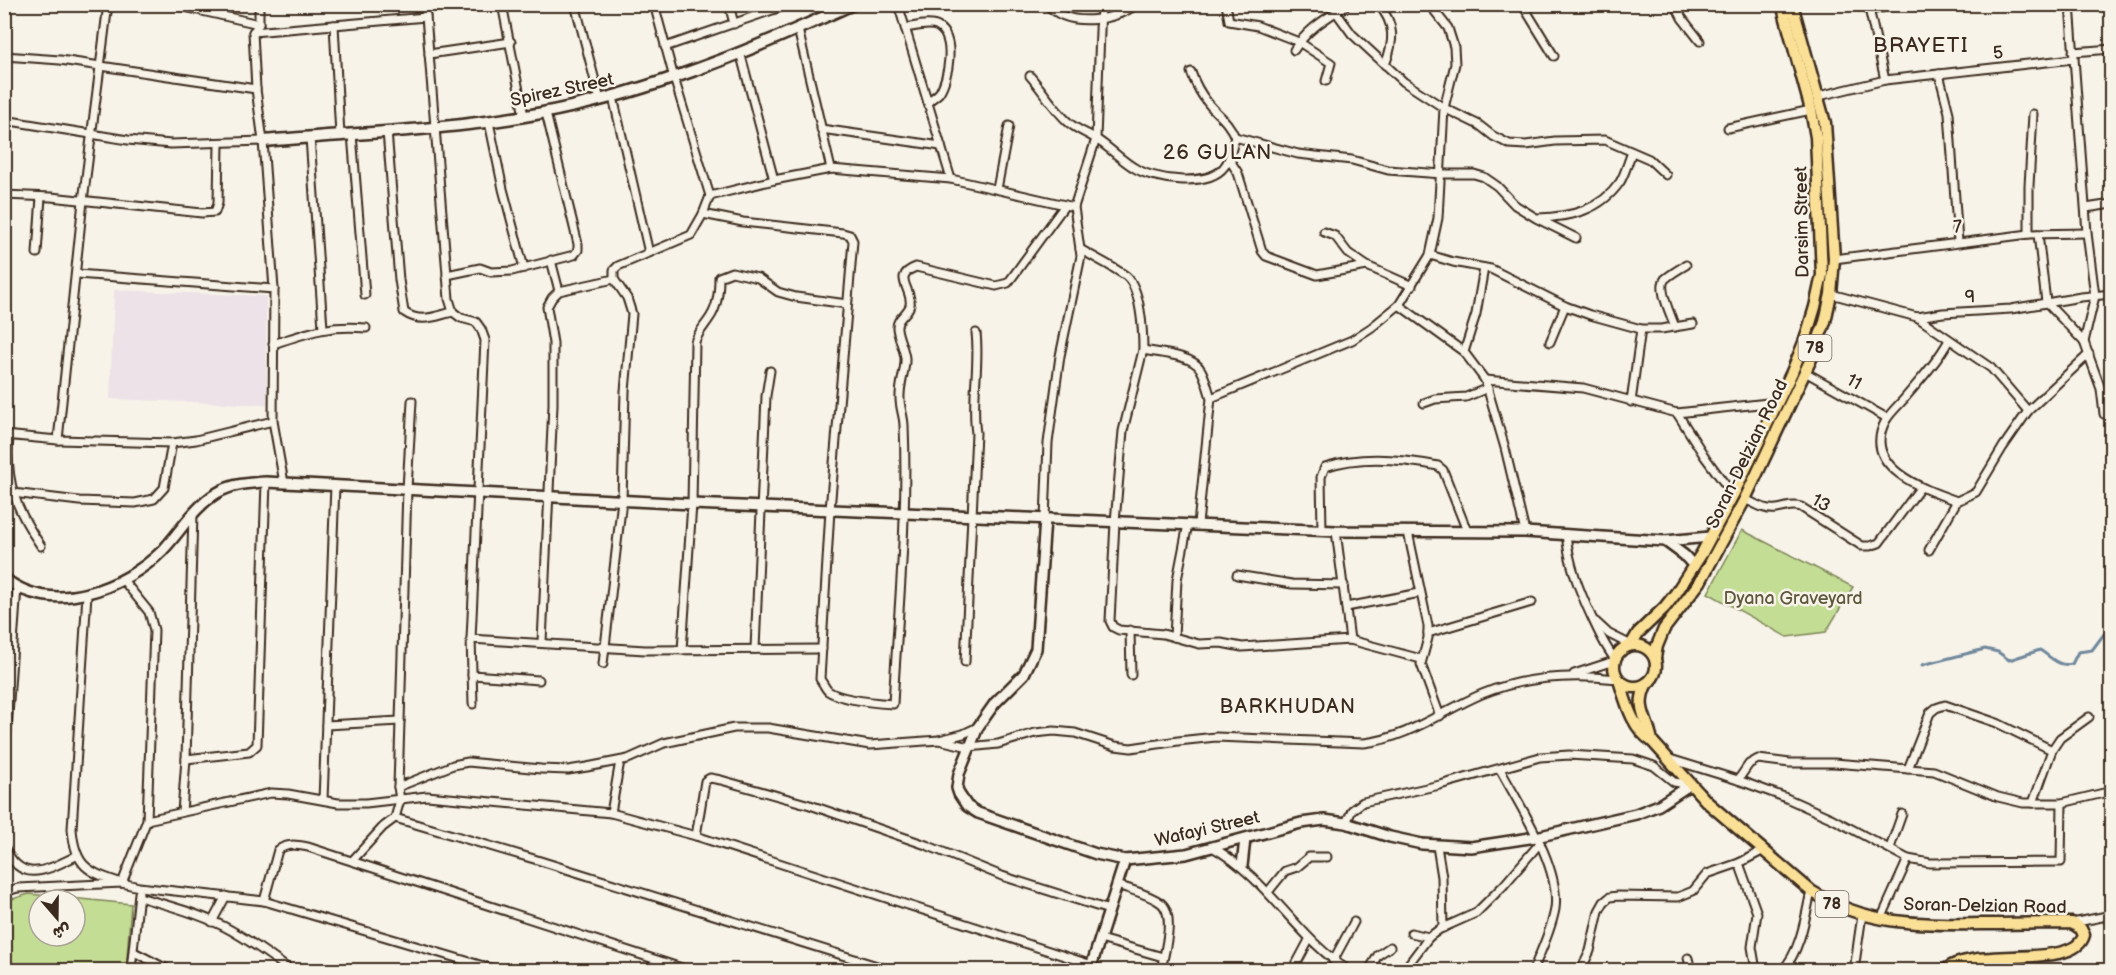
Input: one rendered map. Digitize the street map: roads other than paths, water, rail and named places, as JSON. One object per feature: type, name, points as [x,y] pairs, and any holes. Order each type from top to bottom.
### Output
[{"type":"main road","name":"Spirez Street","points":[[263,141],[489,122],[613,97],[674,78],[798,29],[853,4]]},
{"type":"main road","name":"Darsim Street","points":[[1631,645],[1638,633],[1665,607],[1694,567],[1733,495],[1799,356],[1815,307],[1822,275],[1816,137],[1811,110],[1782,4]]},
{"type":"main road","name":"Soran-Delzian Road","points":[[1655,658],[1664,629],[1700,582],[1745,500],[1805,372],[1825,322],[1832,294],[1833,221],[1827,136],[1819,96],[1792,4]]},
{"type":"main road","points":[[1820,221],[1833,221]]},
{"type":"main road","points":[[1631,645],[1646,647],[1655,658],[1656,669],[1647,683],[1632,687],[1618,679],[1614,672],[1614,660],[1621,650],[1631,645]]},
{"type":"main road","name":"Soran-Delzian Road","points":[[1618,679],[1642,733],[1726,819],[1811,891],[1827,901],[1862,915],[1881,919],[1931,925],[2072,923],[2084,935],[2080,944],[2069,950],[2047,956],[1975,959],[1945,970]]},
{"type":"main road","name":"Soran-Delzian Road","points":[[1647,683],[1642,695],[1641,707],[1652,741]]},
{"type":"street","points":[[58,440],[83,201],[108,4]]},
{"type":"street","points":[[171,4],[259,24]]},
{"type":"street","points":[[259,4],[259,24],[253,32],[274,289],[273,421],[284,483]]},
{"type":"street","points":[[425,4],[449,299],[453,312],[461,318],[476,322],[485,340],[476,493],[471,639],[473,704]]},
{"type":"street","points":[[502,4],[524,116]]},
{"type":"street","points":[[575,4],[600,100]]},
{"type":"street","points":[[603,664],[622,500],[625,391],[632,314],[627,298],[614,279],[614,270],[618,266],[690,235],[703,214],[710,196],[654,4]]},
{"type":"street","points":[[729,4],[734,24]]},
{"type":"street","points":[[665,47],[790,4]]},
{"type":"street","points":[[898,4],[951,179]]},
{"type":"street","points":[[1047,4],[1059,15],[1068,19],[1100,18],[1129,10],[1137,4]]},
{"type":"street","points":[[1045,519],[1048,443],[1060,356],[1081,256],[1074,207],[1096,139],[1101,4]]},
{"type":"street","points":[[1226,4],[1229,21],[1258,26],[1299,42],[1331,63],[1326,81]]},
{"type":"street","points":[[1294,50],[1309,30],[1348,4]]},
{"type":"street","points":[[1378,4],[1392,29],[1393,39],[1385,65]]},
{"type":"street","points":[[1211,398],[1352,340],[1372,327],[1399,305],[1430,255],[1438,218],[1444,108],[1455,64],[1454,47],[1448,28],[1429,4]]},
{"type":"street","points":[[1522,4],[1554,56]]},
{"type":"street","points":[[1675,4],[1682,18],[1700,41]]},
{"type":"street","points":[[1885,80],[1869,7],[1902,4]]},
{"type":"street","points":[[2070,4],[2086,207],[2086,233],[2095,296],[2084,342]]},
{"type":"street","points":[[1336,12],[1352,34],[1404,82],[1444,108],[1479,124],[1493,136],[1509,144],[1526,146],[1555,141],[1605,140],[1649,159],[1666,175]]},
{"type":"street","points":[[253,32],[426,17]]},
{"type":"street","points":[[334,25],[340,135]]},
{"type":"street","points":[[905,28],[935,25],[947,40],[950,61],[938,93],[928,102]]},
{"type":"street","points":[[798,29],[831,169]]},
{"type":"street","points":[[429,54],[511,42]]},
{"type":"street","name":"5","points":[[1819,96],[1885,80],[2112,49]]},
{"type":"street","points":[[740,52],[774,180]]},
{"type":"street","points":[[4,56],[60,60],[256,89]]},
{"type":"street","points":[[1030,76],[1077,130],[1096,139],[1134,168],[1147,174],[1175,179],[1209,177],[1223,169],[1229,159],[1235,137],[1229,123],[1210,105],[1197,88],[1191,72]]},
{"type":"street","points":[[1939,74],[1949,113],[1958,242]]},
{"type":"street","points":[[613,97],[650,253]]},
{"type":"street","points":[[1728,128],[1811,110]]},
{"type":"street","points":[[447,274],[480,268],[491,272],[512,271],[574,255],[578,250],[546,112]]},
{"type":"street","points":[[2029,234],[2033,114]]},
{"type":"street","points":[[4,120],[128,140],[171,144],[263,141]]},
{"type":"street","points":[[489,122],[503,189],[524,268]]},
{"type":"street","points":[[997,189],[1009,126]]},
{"type":"street","points":[[821,129],[941,146]]},
{"type":"street","points":[[387,131],[399,280],[404,312],[413,318],[420,319],[453,312]]},
{"type":"street","points":[[352,134],[365,295]]},
{"type":"street","points":[[310,137],[323,328]]},
{"type":"street","points":[[1235,137],[1298,154],[1352,160],[1388,170],[1474,174],[1484,177],[1497,186],[1515,205],[1576,238]]},
{"type":"street","points":[[4,195],[202,213],[215,212],[218,203],[219,143]]},
{"type":"street","points":[[1536,218],[1557,218],[1581,213],[1601,202],[1620,182],[1632,152]]},
{"type":"street","points":[[1229,159],[1238,173],[1262,251],[1266,256],[1317,275],[1367,266]]},
{"type":"street","points":[[710,196],[831,169],[951,179],[1074,207]]},
{"type":"street","points":[[37,253],[41,197]]},
{"type":"street","points":[[703,214],[743,222],[821,229],[850,235],[853,241],[830,510],[820,679],[827,690],[869,702],[893,704],[904,513],[904,423],[900,390],[905,357],[897,322],[909,308],[910,302],[904,275],[916,267],[996,286],[1008,283],[1065,204]]},
{"type":"street","points":[[2086,207],[2112,204]]},
{"type":"street","points":[[1324,232],[1335,236],[1348,253],[1367,266],[1412,286]]},
{"type":"street","name":"7","points":[[1834,259],[2029,234],[2086,233]]},
{"type":"street","points":[[2038,234],[2046,302],[2084,342],[2090,354],[2100,389],[2104,414]]},
{"type":"street","points":[[1080,249],[1128,278],[1134,289],[1141,322],[1143,350],[1123,431],[1115,522],[1110,621],[1115,629],[1174,637],[1199,644],[1221,643],[1249,647],[1350,639],[1421,659]]},
{"type":"street","points":[[1430,255],[1453,262],[1491,268],[1565,306],[1641,329],[1694,324]]},
{"type":"street","points":[[551,260],[559,291]]},
{"type":"street","points":[[1675,327],[1662,291],[1662,284],[1665,279],[1686,265]]},
{"type":"street","points":[[1464,352],[1476,314],[1484,268]]},
{"type":"street","points":[[682,650],[692,504],[695,342],[712,314],[718,298],[720,277],[732,272],[758,278],[777,292],[847,304]]},
{"type":"street","points":[[77,274],[274,289]]},
{"type":"street","points":[[542,642],[553,343],[547,307],[559,291],[614,279]]},
{"type":"street","name":"9","points":[[1832,294],[1917,317],[2011,309],[2112,294]]},
{"type":"street","points":[[1399,305],[1464,352],[1485,380],[1505,448],[1525,532]]},
{"type":"street","points":[[1550,342],[1565,306]]},
{"type":"street","points":[[1917,317],[1991,368],[2028,411]]},
{"type":"street","points":[[273,344],[323,328],[341,326],[366,328]]},
{"type":"street","points":[[1631,402],[1641,329]]},
{"type":"street","points":[[965,662],[973,516],[976,433],[974,416],[979,355],[976,333]]},
{"type":"street","points":[[1949,339],[1940,357],[1887,418],[1879,435],[1880,450],[1900,475],[1920,488],[1957,501]]},
{"type":"street","points":[[1143,350],[1186,358],[1196,363],[1202,370],[1211,398],[1193,524],[1177,580],[1174,637]]},
{"type":"street","points":[[1929,550],[1957,501],[1976,492],[2028,411],[2090,354]]},
{"type":"street","points":[[755,649],[766,396],[770,371]]},
{"type":"street","name":"11","points":[[1805,372],[1887,418]]},
{"type":"street","points":[[1485,380],[1583,388],[1677,413],[1777,402]]},
{"type":"street","points":[[1424,403],[1440,398],[1466,397],[1488,388]]},
{"type":"street","points":[[352,861],[383,826],[395,818],[400,800],[398,787],[407,489],[412,401]]},
{"type":"street","points":[[1677,413],[1733,495]]},
{"type":"street","points":[[41,546],[21,515],[12,493],[7,464],[7,436],[58,440],[172,443],[196,440],[273,421]]},
{"type":"street","points":[[12,493],[79,501],[135,503],[154,499],[164,488],[172,443]]},
{"type":"street","points":[[1322,530],[1321,477],[1325,467],[1377,459],[1432,465],[1443,470],[1467,531]]},
{"type":"street","points":[[186,759],[249,752],[254,749],[258,740],[266,482]]},
{"type":"street","points":[[4,578],[16,587],[50,597],[87,594],[123,580],[143,568],[164,549],[203,503],[218,493],[241,483],[266,482],[692,504],[1336,531],[1525,532],[1665,541],[1710,537]]},
{"type":"street","points":[[323,800],[335,485]]},
{"type":"street","name":"13","points":[[1745,500],[1776,510],[1792,505],[1800,507],[1862,546],[1870,546],[1879,543],[1920,488]]},
{"type":"street","points":[[182,812],[186,759],[193,514]]},
{"type":"street","name":"Wafayi Street","points":[[1045,519],[1036,649],[1024,674],[995,703],[978,727],[958,774],[957,788],[962,800],[972,810],[1096,854],[1125,860],[1171,856],[1245,839],[1308,821],[1331,820],[1406,841],[1437,846],[1488,846],[1538,840],[1648,810],[1670,799],[1690,782]]},
{"type":"street","points":[[1336,531],[1350,639]]},
{"type":"street","points":[[1408,532],[1428,633],[1427,644],[1421,659],[1422,669],[1440,716]]},
{"type":"street","points":[[1566,534],[1575,581],[1605,646],[1614,660],[1566,676]]},
{"type":"street","points":[[1665,541],[1684,555],[1694,567]]},
{"type":"street","points":[[1237,575],[1292,584],[1344,585]]},
{"type":"street","points":[[122,883],[147,820],[154,630],[148,612],[123,580]]},
{"type":"street","points":[[4,772],[16,587]]},
{"type":"street","points":[[1346,607],[1420,593]]},
{"type":"street","points":[[87,594],[72,829],[76,856],[83,866],[99,876],[139,887],[264,901],[497,970]]},
{"type":"street","points":[[1428,633],[1532,602]]},
{"type":"street","points":[[1592,617],[1609,634],[1631,645]]},
{"type":"street","points":[[1130,630],[1131,675]]},
{"type":"street","points":[[471,639],[682,650],[822,649]]},
{"type":"street","points":[[472,675],[539,681]]},
{"type":"street","points":[[939,740],[969,747],[998,744],[1035,733],[1054,731],[1075,733],[1115,746],[1131,748],[1216,737],[1364,743],[1396,736],[1494,690],[1517,683],[1566,676],[1618,679]]},
{"type":"street","points":[[1908,770],[1930,713],[1945,705],[1997,723],[2052,750]]},
{"type":"street","points":[[2033,803],[2052,750],[2060,738],[2089,717]]},
{"type":"street","points":[[326,725],[400,721]]},
{"type":"street","points":[[398,787],[453,765],[468,762],[508,768],[568,770],[620,761],[642,754],[664,743],[734,728],[750,727],[870,746],[939,740],[963,734],[978,727]]},
{"type":"street","points":[[1346,823],[1352,810],[1363,802],[1440,785],[1526,760],[1555,755],[1634,759],[1654,766],[1674,782],[1690,782]]},
{"type":"street","points":[[1669,759],[1784,797],[1833,819],[1908,859],[1941,863],[2061,862],[2062,803]]},
{"type":"street","points":[[1738,780],[1749,764],[1758,759],[1790,763],[1834,763],[1934,771],[1998,797],[2033,803],[2062,803],[2112,791]]},
{"type":"street","points":[[611,813],[620,761]]},
{"type":"street","points":[[1500,769],[1549,865],[1555,907],[1550,927],[1533,970]]},
{"type":"street","points":[[696,836],[705,781],[710,778],[810,805],[926,845],[1002,876],[1109,910]]},
{"type":"street","points":[[147,820],[272,793],[338,803],[366,803],[427,796],[611,813],[696,836],[1091,968],[1125,860]]},
{"type":"street","points":[[1890,848],[1902,814]]},
{"type":"street","points":[[395,818],[890,970]]},
{"type":"street","points":[[1242,866],[1245,839]]},
{"type":"street","points":[[1404,970],[1429,937],[1476,913],[1504,885],[1538,840]]},
{"type":"street","points":[[4,846],[11,861],[21,869],[33,872],[76,856]]},
{"type":"street","points":[[264,901],[278,850],[283,846],[308,847],[688,970]]},
{"type":"street","points":[[1437,846],[1442,877],[1443,928]]},
{"type":"street","points":[[1212,847],[1242,866],[1310,940],[1333,961],[1348,970]]},
{"type":"street","points":[[1581,970],[1590,951],[1599,911],[1610,897],[1678,897],[1693,891],[1707,874],[1739,863],[1764,850]]},
{"type":"street","points":[[1268,892],[1287,869],[1296,867],[1312,856],[1327,857]]},
{"type":"street","points":[[1881,919],[1908,859]]},
{"type":"street","points":[[1739,863],[1757,913],[1752,947],[1756,970]]},
{"type":"street","points":[[4,892],[18,888],[122,883]]},
{"type":"street","points":[[1117,885],[1161,903],[1167,912],[1168,928],[1161,970]]},
{"type":"street","points":[[131,970],[139,887]]},
{"type":"street","points":[[1782,970],[1788,965],[1794,953],[1811,891]]},
{"type":"street","points":[[212,922],[226,896]]},
{"type":"street","points":[[139,897],[184,910],[224,927],[290,970]]},
{"type":"street","points":[[1854,970],[1862,915]]},
{"type":"street","points":[[2072,923],[2112,915]]},
{"type":"street","points":[[1333,961],[1354,922]]},
{"type":"street","points":[[1411,933],[1429,937]]},
{"type":"street","points":[[1100,939],[1163,957]]},
{"type":"street","points":[[1293,970],[1310,940]]},
{"type":"street","points":[[1369,970],[1378,955],[1390,947]]},
{"type":"street","points":[[134,952],[169,970]]},
{"type":"street","points":[[1688,958],[1691,970]]},
{"type":"waterway","points":[[1922,665],[1985,649],[1998,652],[2009,660],[2040,650],[2059,663],[2067,665],[2072,664],[2078,652],[2092,650],[2104,634],[2112,631]]},
{"type":"district","name":"BRAYETI","points":[[1921,45]]},
{"type":"district","name":"26 GULAN","points":[[1218,153]]},
{"type":"district","name":"BARKHUDAN","points":[[1288,707]]},
{"type":"park label","name":"Dyana Graveyard","points":[[1793,598]]}]
